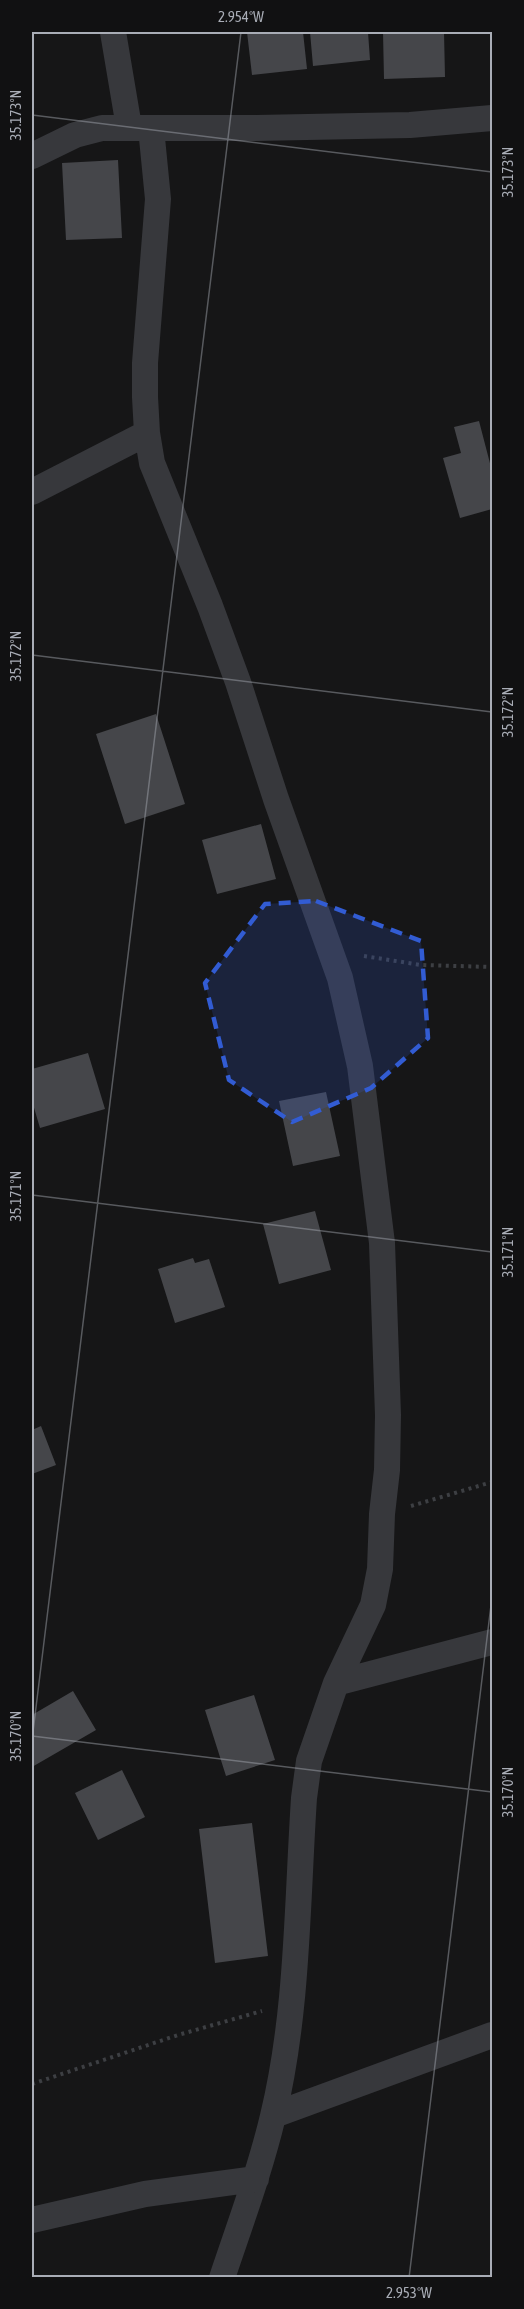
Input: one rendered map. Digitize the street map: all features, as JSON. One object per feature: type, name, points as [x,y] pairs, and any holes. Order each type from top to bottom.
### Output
[{"type":"street","points":[[113,32],[158,199],[145,363],[147,433],[152,463],[238,682],[276,799],[340,978],[360,1066],[381,1233],[388,1415],[387,1470],[382,1514],[380,1569],[373,1605],[336,1683],[309,1761],[304,1798],[289,2029],[274,2115],[256,2179],[222,2277]]},
{"type":"street","points":[[32,156],[75,135],[102,128],[410,125],[492,118]]},
{"type":"street","points":[[32,492],[147,433]]},
{"type":"street","points":[[336,1683],[492,1642]]},
{"type":"street","points":[[274,2115],[492,2035]]},
{"type":"street","points":[[32,2220],[145,2194],[256,2179]]},
{"type":"path","points":[[330,950],[421,965],[492,967]]},
{"type":"path","points":[[382,1514],[492,1482]]},
{"type":"path","points":[[32,2084],[178,2035],[291,2003]]},
{"type":"highlighted area","points":[[316,901],[421,941],[428,1038],[371,1088],[292,1122],[229,1080],[205,983],[265,904]]},
{"type":"building","points":[[247,32],[303,32],[307,69],[252,75]]},
{"type":"building","points":[[310,32],[368,32],[370,60],[313,66]]},
{"type":"building","points":[[383,32],[444,32],[445,77],[384,79]]},
{"type":"building","points":[[118,160],[122,238],[66,240],[62,163]]},
{"type":"building","points":[[479,421],[492,471],[492,509],[460,518],[443,458],[461,453],[454,427]]},
{"type":"building","points":[[156,714],[185,804],[125,824],[96,734]]},
{"type":"building","points":[[261,824],[276,879],[217,894],[202,840]]},
{"type":"building","points":[[88,1053],[105,1109],[40,1128],[32,1101],[32,1069]]},
{"type":"building","points":[[326,1092],[340,1156],[293,1166],[279,1101]]},
{"type":"building","points":[[315,1211],[331,1270],[279,1284],[263,1224]]},
{"type":"building","points":[[193,1258],[195,1263],[209,1259],[225,1307],[175,1323],[158,1269]]},
{"type":"building","points":[[41,1426],[56,1465],[32,1474],[32,1430]]},
{"type":"building","points":[[73,1691],[96,1730],[32,1767],[32,1715]]},
{"type":"building","points":[[254,1695],[275,1760],[226,1776],[205,1710]]},
{"type":"building","points":[[122,1770],[145,1817],[98,1840],[75,1793]]},
{"type":"building","points":[[252,1823],[268,1956],[215,1963],[199,1829]]}]
